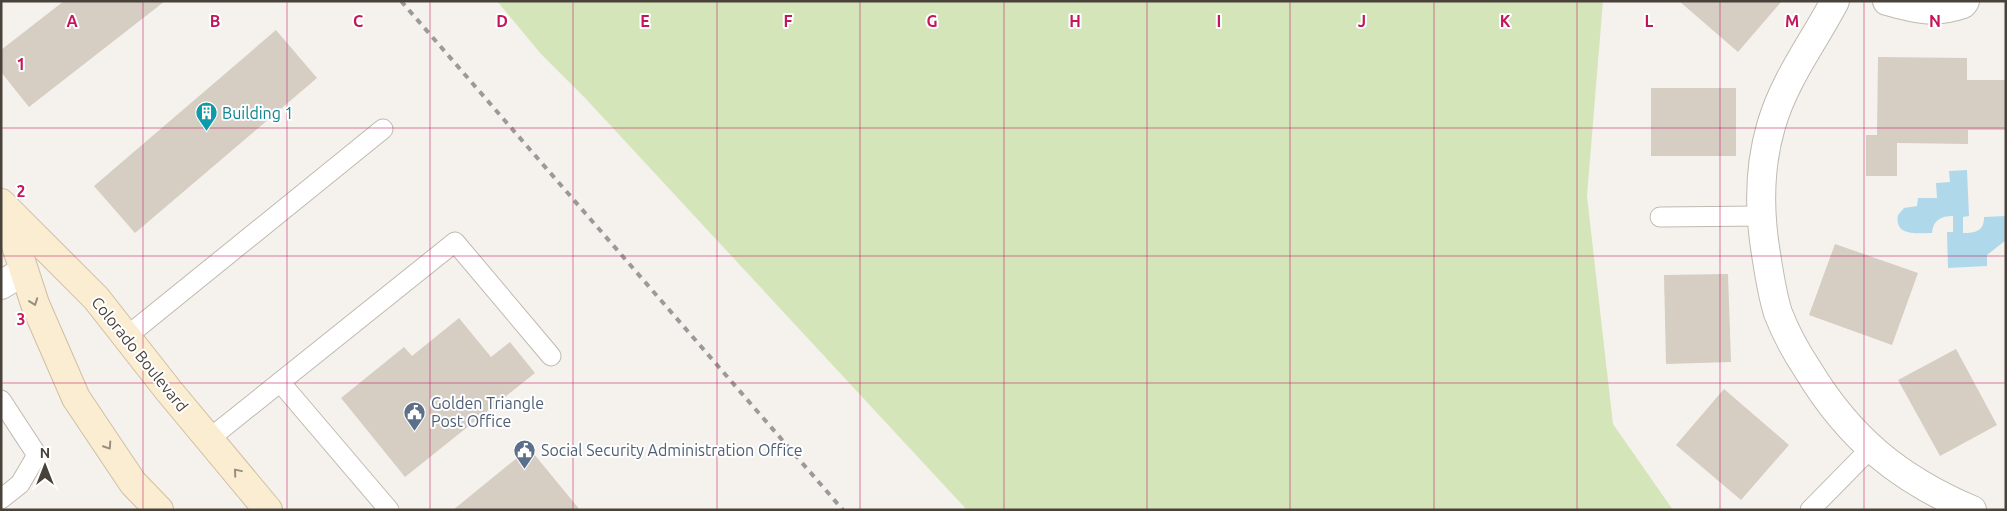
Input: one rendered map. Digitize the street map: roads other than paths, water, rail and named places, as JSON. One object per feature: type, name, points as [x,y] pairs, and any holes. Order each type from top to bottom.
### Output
[{"type":"main road","name":"Colorado Boulevard","points":[[2,204],[96,298],[268,510]]},
{"type":"main road","name":"Colorado Boulevard","points":[[2,204],[35,304],[76,398],[132,483],[159,510]]},
{"type":"street","points":[[1835,1],[1782,94],[1771,126],[1764,156],[1763,233],[1770,278],[1778,312],[1790,341],[1824,395],[1847,426],[1893,467],[1972,510]]},
{"type":"street","points":[[1887,1],[1920,10],[1945,10],[1963,4],[1965,1]]},
{"type":"street","points":[[1,285],[24,271]]},
{"type":"lane","points":[[126,337],[383,129]]},
{"type":"lane","points":[[1660,217],[1762,216]]},
{"type":"lane","points":[[209,439],[455,242],[552,356]]},
{"type":"lane","points":[[280,382],[389,510]]},
{"type":"lane","points":[[1,400],[37,455],[20,484],[1,499]]},
{"type":"lane","points":[[1810,510],[1871,448]]},
{"type":"water","points":[[1967,170],[1969,216],[1963,217],[1963,233],[1981,228],[1984,217],[2006,216],[2006,240],[1987,255],[1987,266],[1948,268],[1947,232],[1953,232],[1953,216],[1938,220],[1934,225],[1932,233],[1920,233],[1903,230],[1898,222],[1898,215],[1904,208],[1917,206],[1918,198],[1937,198],[1936,183],[1950,182],[1949,171]]},
{"type":"railway","points":[[401,1],[843,510]]},
{"type":"place","name":"Building 1","points":[[206,132]]},
{"type":"place","name":"Golden Triangle Post Office","points":[[415,431]]},
{"type":"place","name":"Social Security Administration Office","points":[[525,469]]}]
